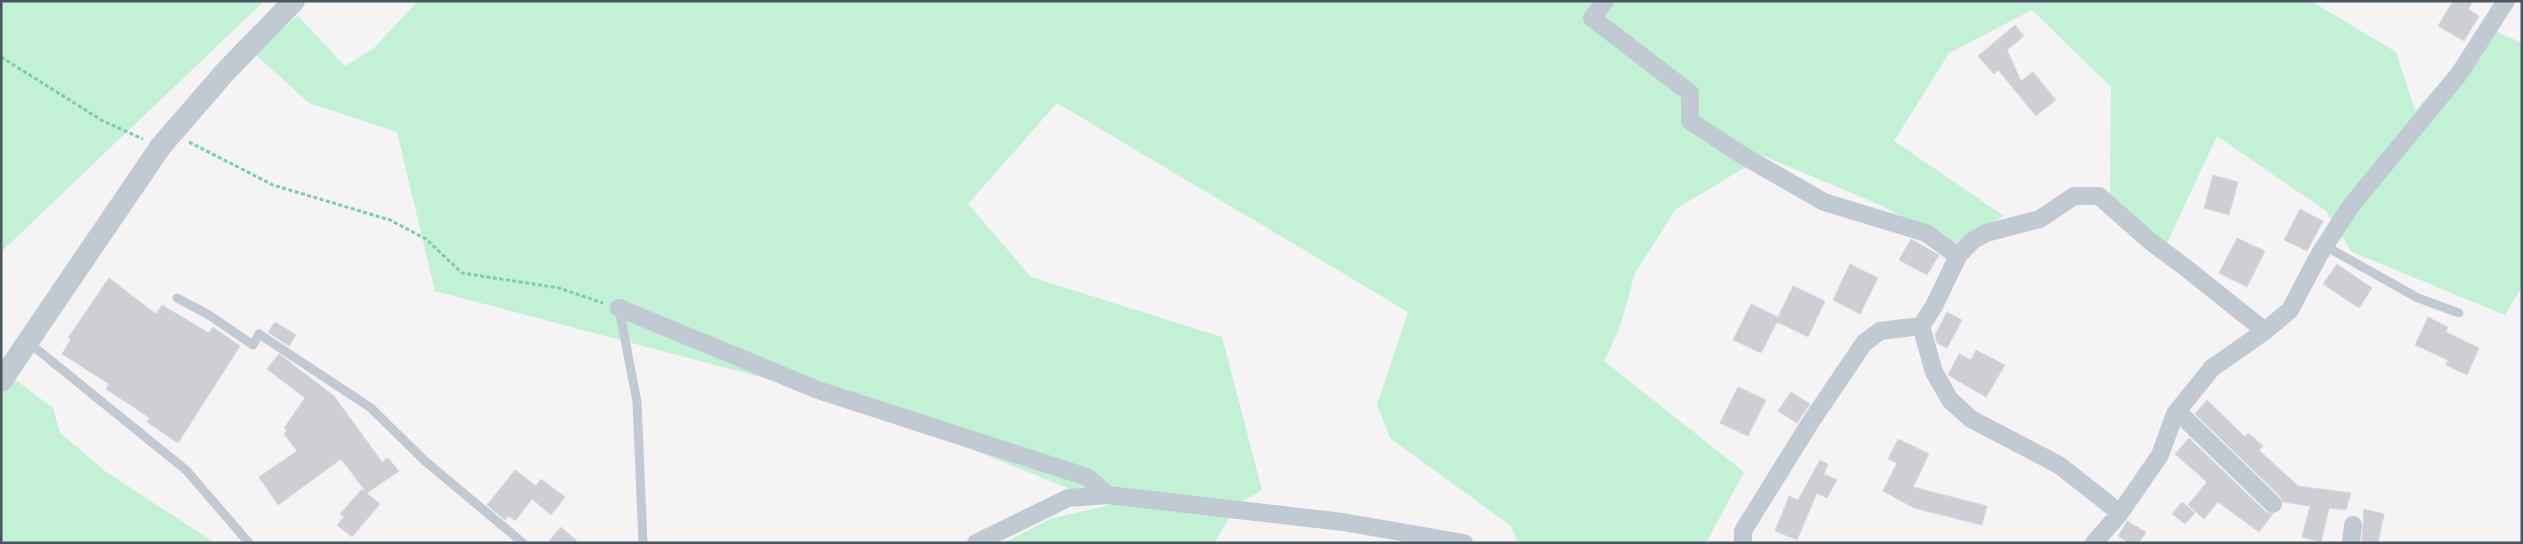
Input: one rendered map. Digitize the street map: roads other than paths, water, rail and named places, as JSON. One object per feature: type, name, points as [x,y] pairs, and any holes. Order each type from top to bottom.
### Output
[{"type":"street","points":[[1,381],[167,140],[226,71],[294,1]]},
{"type":"street","points":[[1605,1],[1592,18],[1690,93],[1690,121],[1742,155],[1824,202],[1926,233],[1958,256]]},
{"type":"street","points":[[2094,543],[2120,513],[2160,455],[2177,411],[2212,368],[2266,332],[2290,310],[2325,246],[2350,208],[2459,74],[2506,1]]},
{"type":"street","points":[[2120,513],[2059,465],[1971,419],[1950,400],[1934,372],[1921,326],[1934,306],[1958,256],[1972,241],[1986,233],[2040,220],[2074,196],[2098,196],[2151,242],[2266,332]]},
{"type":"street","points":[[619,308],[818,390],[1087,477],[1108,496]]},
{"type":"street","points":[[1742,543],[1743,531],[1810,423],[1864,343],[1880,331],[1921,326]]},
{"type":"street","points":[[2177,411],[2274,504]]},
{"type":"street","points":[[976,543],[1068,498],[1108,496],[1343,522],[1464,543]]},
{"type":"street","points":[[2351,543],[2353,525]]},
{"type":"lane","points":[[2325,246],[2418,298],[2459,313]]},
{"type":"lane","points":[[177,298],[209,316],[253,345],[259,334],[351,393],[371,408],[425,461],[523,543]]},
{"type":"lane","points":[[619,308],[638,402],[643,543]]},
{"type":"lane","points":[[28,342],[186,470],[249,543]]}]
